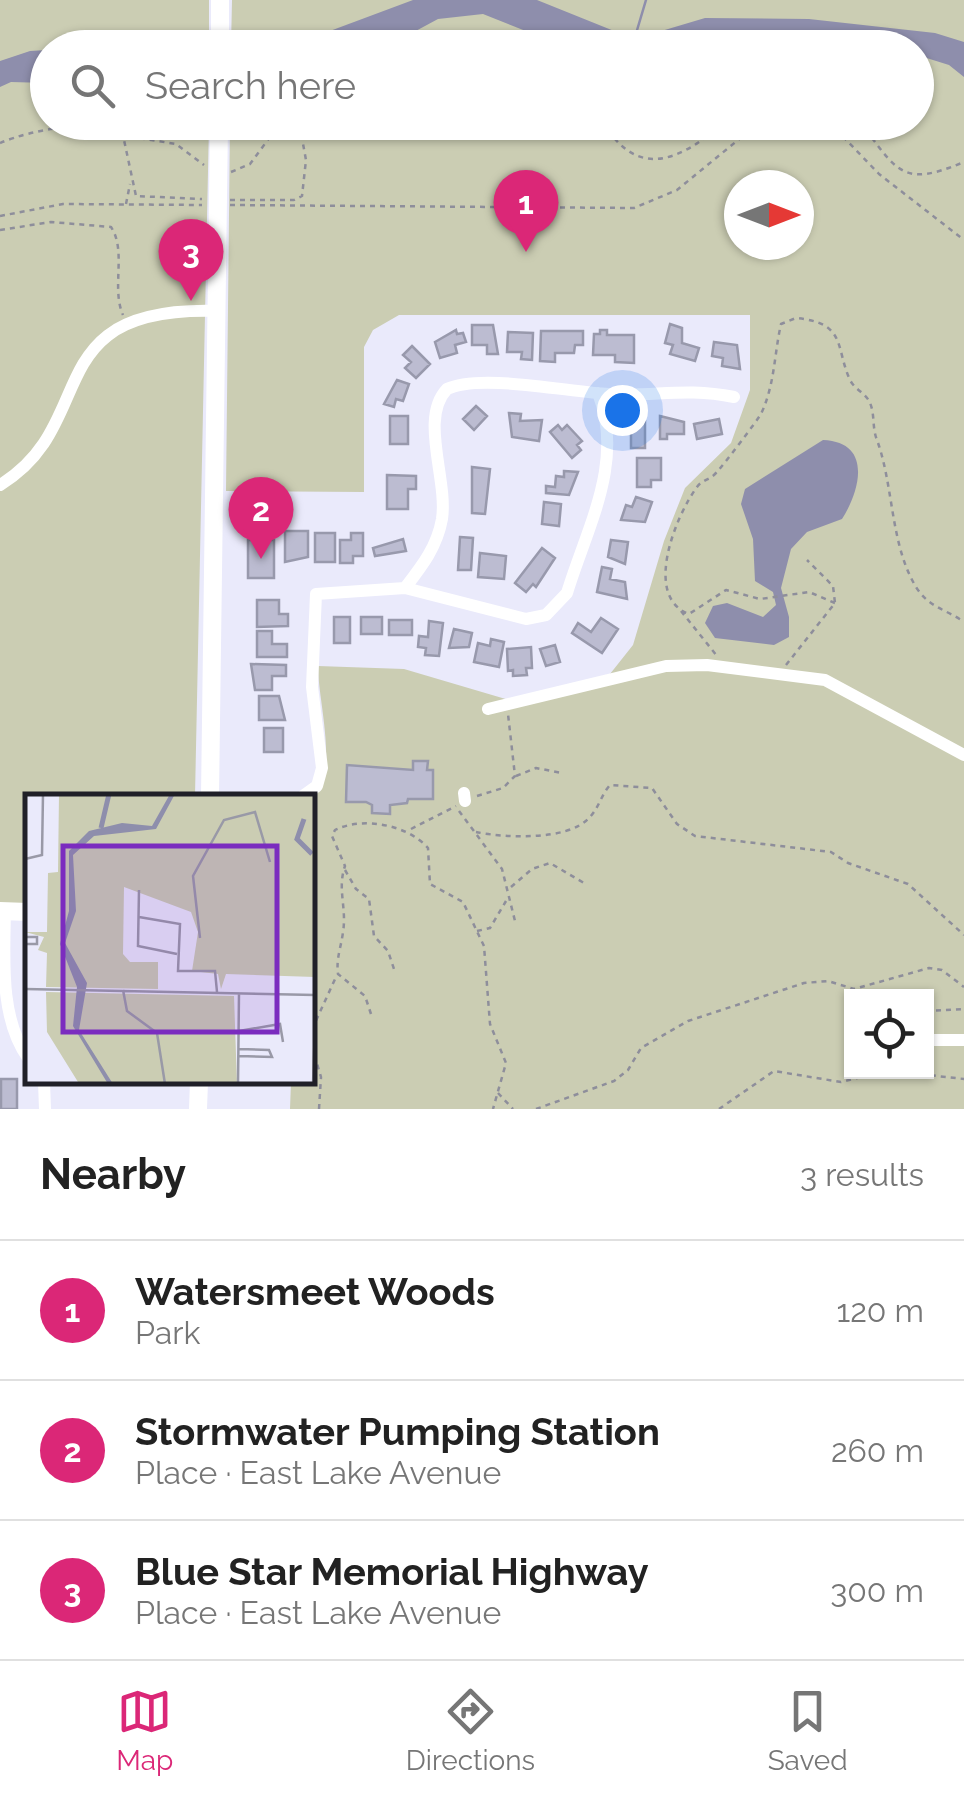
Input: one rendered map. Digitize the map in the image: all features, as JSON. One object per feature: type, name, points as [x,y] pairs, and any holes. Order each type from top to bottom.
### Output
[{"type":"main road","points":[[220,0],[220,30]]},
{"type":"main road","points":[[210,794],[219,140]]},
{"type":"main road","points":[[198,1109],[199,1084]]},
{"type":"street","points":[[0,484],[15,476],[46,440],[80,366],[92,350],[128,324],[164,312],[216,310]]},
{"type":"street","points":[[406,588],[435,545],[441,522],[444,482],[432,418],[446,389],[483,381],[598,393],[668,390],[734,397]]},
{"type":"street","points":[[305,794],[317,786],[322,768],[312,686],[316,594],[406,588],[526,619],[546,615],[560,604],[609,464],[608,428],[598,393]]},
{"type":"street","points":[[488,709],[507,708],[666,666],[782,673],[835,684],[964,755]]},
{"type":"street","points":[[2,911],[3,1015],[8,1032],[25,1054]]},
{"type":"street","points":[[934,1040],[964,1040]]},
{"type":"street","points":[[44,1084],[46,1109]]},
{"type":"path","points":[[0,142],[30,134]]},
{"type":"path","points":[[0,216],[64,204],[148,201],[136,196],[128,150],[121,140]]},
{"type":"path","points":[[150,140],[176,144],[205,166]]},
{"type":"path","points":[[231,172],[250,164],[268,140]]},
{"type":"path","points":[[301,140],[305,182],[302,196],[287,203],[634,208],[677,190],[738,140]]},
{"type":"path","points":[[617,140],[625,150],[644,157],[669,159],[689,152],[704,140]]},
{"type":"path","points":[[845,140],[878,174],[964,240]]},
{"type":"path","points":[[875,140],[900,169],[914,177],[931,176],[964,162]]},
{"type":"path","points":[[126,204],[126,187],[131,184]]},
{"type":"path","points":[[0,230],[51,222],[112,227],[117,238],[118,302],[128,324]]},
{"type":"path","points":[[726,668],[680,610],[667,600],[664,583],[690,500],[698,485],[714,475],[743,433],[755,424],[770,392],[780,324],[796,318],[828,329],[843,345],[850,380],[871,404],[876,440],[888,471],[901,552],[914,584],[926,602],[964,622]]},
{"type":"path","points":[[782,673],[835,603],[833,586],[807,560]]},
{"type":"path","points":[[680,610],[695,614],[726,590],[770,598],[809,592],[835,603]]},
{"type":"path","points":[[507,708],[515,776]]},
{"type":"path","points":[[410,832],[417,823],[461,800],[503,788],[515,776],[536,768],[562,773]]},
{"type":"path","points":[[476,832],[514,839],[570,831],[588,820],[610,785],[637,784],[652,788],[677,824],[695,836],[831,852],[848,864],[908,884],[964,935]]},
{"type":"path","points":[[461,800],[476,832],[498,861],[509,888],[515,920]]},
{"type":"path","points":[[394,972],[388,951],[374,936],[370,902],[344,869],[332,836],[339,827],[360,824],[410,832],[428,848],[430,884],[458,896],[476,932],[490,978],[492,1034],[506,1063],[493,1109]]},
{"type":"path","points":[[509,888],[532,869],[550,862],[584,883]]},
{"type":"path","points":[[315,1022],[338,974],[336,958],[343,932],[339,880],[344,869]]},
{"type":"path","points":[[476,932],[490,928],[498,909],[509,899]]},
{"type":"path","points":[[536,1109],[614,1081],[641,1048],[688,1021],[804,983],[828,981],[854,989],[929,968],[942,970],[964,987]]},
{"type":"path","points":[[338,974],[364,996],[371,1014]]},
{"type":"path","points":[[934,1010],[964,1008]]},
{"type":"path","points":[[315,1057],[322,1077],[319,1109]]},
{"type":"path","points":[[719,1109],[774,1071],[841,1082],[853,1079]]},
{"type":"path","points":[[934,1076],[964,1079]]},
{"type":"path","points":[[497,1092],[512,1109]]},
{"type":"green space","points":[[0,0],[209,0],[209,30],[30,30],[30,140],[209,140],[195,794],[25,794],[25,903],[0,903]]},
{"type":"green space","points":[[232,0],[964,0],[964,1109],[290,1109],[291,1084],[315,1084],[315,795],[325,774],[326,756],[318,666],[404,669],[509,700],[610,674],[633,645],[664,541],[685,488],[731,443],[750,390],[750,315],[399,315],[373,330],[364,347],[364,492],[226,491],[230,140],[934,140],[934,30],[231,30]]},
{"type":"water","points":[[413,0],[537,0],[612,30],[523,30],[483,14],[438,19],[418,30],[333,30]]},
{"type":"water","points":[[705,18],[809,19],[908,30],[665,30]]},
{"type":"water","points":[[934,33],[964,42],[964,77],[949,65],[934,60]]},
{"type":"water","points":[[30,51],[30,83],[11,82],[0,87],[0,61]]},
{"type":"water","points":[[823,440],[850,449],[856,458],[857,482],[842,519],[807,532],[791,549],[781,588],[789,617],[789,637],[774,645],[715,638],[705,623],[713,606],[727,603],[763,617],[776,605],[773,592],[755,581],[753,539],[741,504],[745,489]]},
{"type":"building","points":[[670,324],[682,328],[682,343],[699,348],[695,361],[670,354],[673,345],[665,343]]},
{"type":"building","points":[[472,325],[493,325],[498,354],[487,354],[487,345],[472,345]]},
{"type":"building","points":[[456,330],[457,334],[463,333],[466,342],[455,345],[457,353],[440,358],[435,342]]},
{"type":"building","points":[[600,330],[607,330],[607,335],[634,335],[634,363],[615,362],[615,355],[593,355],[594,334],[600,334]]},
{"type":"building","points":[[541,331],[583,331],[583,345],[575,345],[574,353],[555,353],[555,362],[540,361]]},
{"type":"building","points":[[508,332],[533,333],[532,360],[521,359],[522,352],[507,352]]},
{"type":"building","points":[[714,342],[737,345],[740,369],[722,366],[723,358],[712,356]]},
{"type":"building","points":[[412,346],[430,364],[416,378],[405,368],[411,362],[403,355]]},
{"type":"building","points":[[397,380],[409,384],[403,401],[396,399],[394,407],[384,404]]},
{"type":"building","points":[[476,406],[487,416],[474,430],[463,419]]},
{"type":"building","points":[[509,413],[521,414],[520,421],[542,420],[539,441],[512,437]]},
{"type":"building","points":[[390,416],[408,416],[408,444],[390,444]]},
{"type":"building","points":[[660,416],[684,422],[684,434],[667,434],[667,439],[660,439]]},
{"type":"building","points":[[719,419],[722,434],[697,439],[694,424]]},
{"type":"building","points":[[631,421],[645,421],[645,448],[631,448]]},
{"type":"building","points":[[558,425],[562,430],[567,425],[582,441],[577,445],[581,450],[572,458],[550,432]]},
{"type":"building","points":[[637,458],[661,458],[661,480],[651,480],[651,487],[637,487]]},
{"type":"building","points":[[472,467],[490,469],[485,514],[472,513]]},
{"type":"building","points":[[564,471],[578,472],[569,495],[546,493],[546,486],[555,487],[556,476],[564,477]]},
{"type":"building","points":[[387,475],[416,476],[416,489],[408,489],[408,509],[387,509]]},
{"type":"building","points":[[636,497],[652,502],[645,522],[621,520],[626,505],[632,507]]},
{"type":"building","points":[[544,502],[561,504],[559,526],[542,524]]},
{"type":"building","points":[[285,531],[308,531],[308,557],[285,562]]},
{"type":"building","points":[[315,533],[335,533],[335,562],[315,562]]},
{"type":"building","points":[[351,533],[363,533],[363,556],[353,556],[353,563],[340,563],[340,540],[351,540]]},
{"type":"building","points":[[460,537],[473,538],[471,570],[458,570]]},
{"type":"building","points":[[403,539],[406,551],[375,556],[373,548]]},
{"type":"building","points":[[248,540],[274,540],[274,578],[248,578]]},
{"type":"building","points":[[611,540],[628,542],[625,564],[608,557]]},
{"type":"building","points":[[542,548],[555,558],[536,587],[533,584],[526,592],[515,583]]},
{"type":"building","points":[[480,553],[506,556],[504,579],[478,577]]},
{"type":"building","points":[[602,567],[612,569],[610,579],[625,582],[627,599],[597,592]]},
{"type":"building","points":[[257,600],[279,600],[279,614],[288,614],[288,626],[257,627]]},
{"type":"building","points":[[334,617],[350,617],[350,643],[334,643]]},
{"type":"building","points":[[361,617],[382,617],[382,634],[361,634]]},
{"type":"building","points":[[601,618],[618,629],[602,653],[572,633],[578,623],[591,632]]},
{"type":"building","points":[[389,620],[412,620],[412,635],[389,635]]},
{"type":"building","points":[[429,621],[443,623],[439,656],[425,655],[426,648],[418,647],[419,636],[428,637]]},
{"type":"building","points":[[454,629],[472,633],[469,647],[449,648]]},
{"type":"building","points":[[257,631],[272,631],[272,644],[287,644],[287,657],[257,657]]},
{"type":"building","points":[[491,639],[504,642],[499,667],[474,662],[478,643],[490,646]]},
{"type":"building","points":[[555,645],[560,662],[546,666],[540,649]]},
{"type":"building","points":[[531,647],[532,668],[526,668],[527,675],[513,676],[513,670],[508,671],[507,649]]},
{"type":"building","points":[[251,664],[286,665],[286,676],[272,676],[272,690],[255,690]]},
{"type":"building","points":[[259,696],[279,696],[285,720],[259,720]]},
{"type":"building","points":[[264,728],[283,728],[283,752],[264,752]]},
{"type":"building","points":[[413,761],[428,761],[427,770],[433,770],[433,799],[408,799],[407,803],[390,805],[390,814],[372,813],[372,805],[366,802],[346,802],[347,765],[413,770]]},
{"type":"building","points":[[1,1079],[17,1079],[17,1109],[1,1109]]},
{"type":"waterway","points":[[637,30],[646,0]]},
{"type":"place","name":"Watersmeet Woods","points":[[526,252]]},
{"type":"place","name":"Blue Star Memorial Highway","points":[[191,301]]},
{"type":"place","name":"Stormwater Pumping Station","points":[[261,559]]}]
